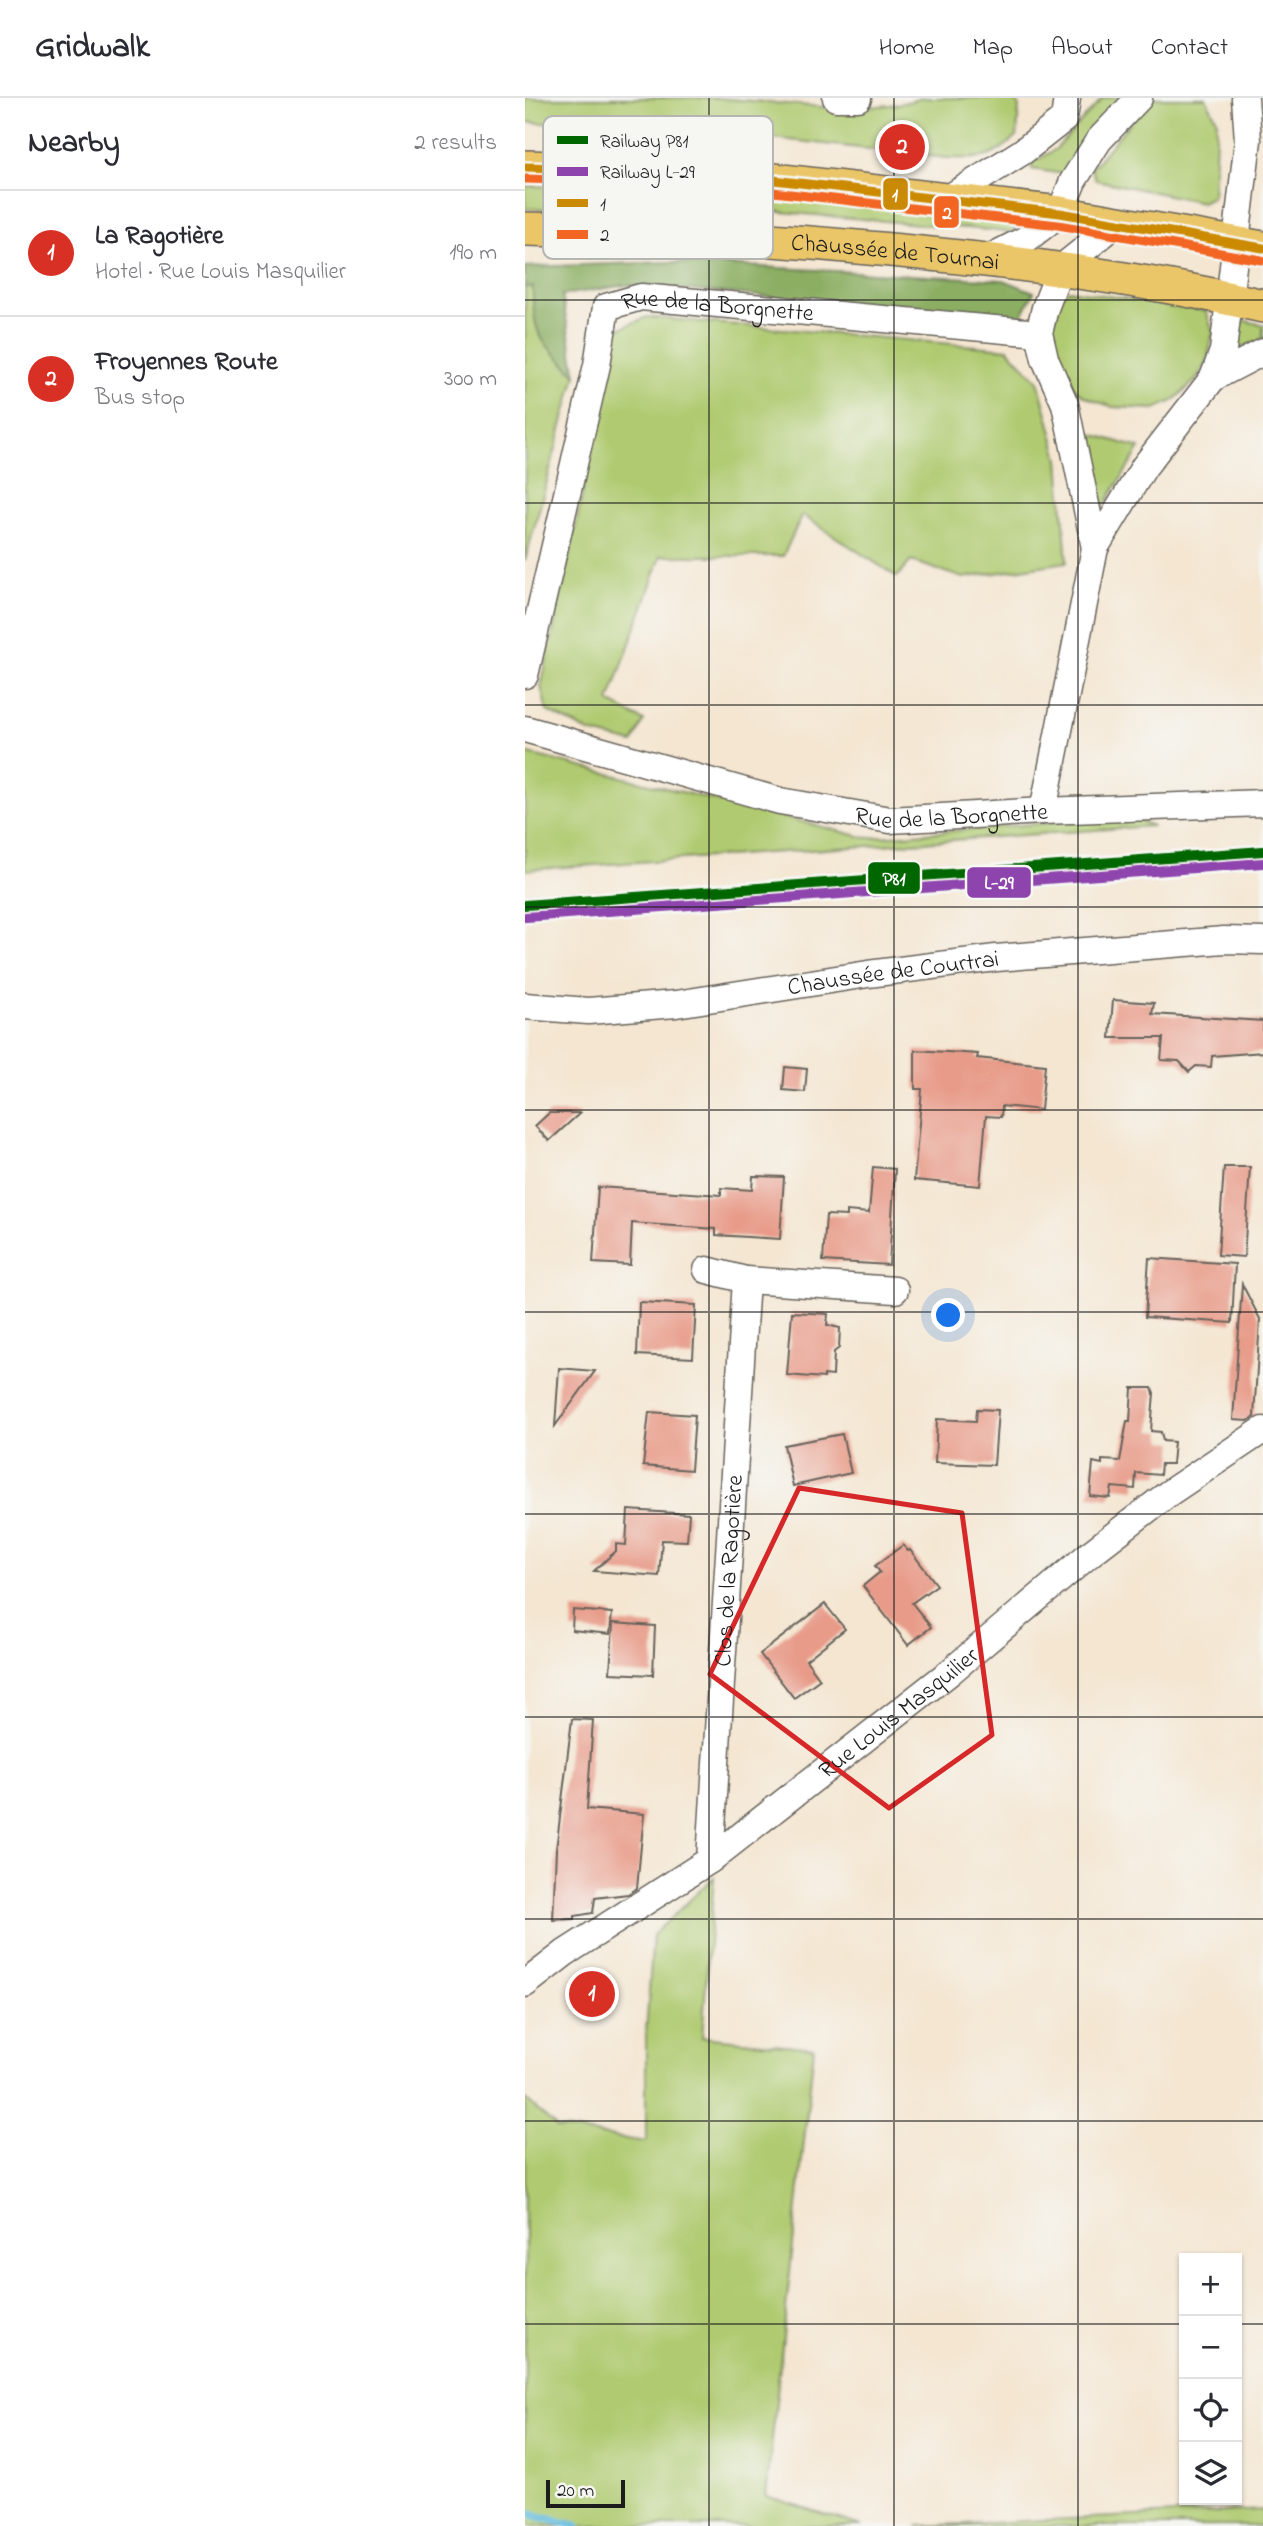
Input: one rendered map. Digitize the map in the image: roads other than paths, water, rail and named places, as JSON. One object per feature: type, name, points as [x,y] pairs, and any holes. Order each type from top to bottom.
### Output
[{"type":"main road","points":[[525,167],[543,168]]},
{"type":"main road","points":[[773,180],[1059,213],[1249,245]]},
{"type":"main road","name":"Chaussée de Tournai","points":[[525,229],[543,229]]},
{"type":"main road","name":"Chaussée de Tournai","points":[[773,240],[987,259],[1060,269],[1263,306]]},
{"type":"street","points":[[836,98],[858,98]]},
{"type":"street","points":[[947,199],[1021,152],[1064,119],[1067,98]]},
{"type":"street","points":[[987,259],[1028,238],[1059,213],[1073,181],[1098,140],[1139,98]]},
{"type":"street","points":[[1043,811],[1095,548],[1144,467],[1213,377],[1227,332],[1228,298],[1249,245],[1256,151],[1245,98]]},
{"type":"street","points":[[1095,548],[1065,404],[1045,359],[1039,333],[1060,269],[1117,223]]},
{"type":"street","name":"Rue de la Borgnette","points":[[525,675],[597,365],[606,307],[641,297],[1039,333]]},
{"type":"street","points":[[1213,377],[1263,352]]},
{"type":"street","name":"Rue de la Borgnette","points":[[525,729],[780,801],[890,820],[1263,803]]},
{"type":"street","name":"Chaussée de Courtrai","points":[[525,1006],[588,1011],[676,1004],[868,974],[996,958],[1224,940],[1263,941]]},
{"type":"street","points":[[707,1270],[746,1280],[895,1290]]},
{"type":"street","name":"Clos de la Ragotière","points":[[710,1860],[746,1280]]},
{"type":"street","name":"Rue Louis Masquilier","points":[[525,1984],[565,1953],[710,1860],[950,1672],[1091,1553],[1169,1493],[1263,1430]]},
{"type":"waterway","points":[[525,2513],[577,2526]]},
{"type":"rail line","name":"P81","points":[[525,905],[1263,851]]},
{"type":"rail line","name":"L-29","points":[[526,917],[1263,863]]},
{"type":"place","name":"Froyennes Route","points":[[902,147]]},
{"type":"place","name":"La Ragotière","points":[[592,1994]]}]
